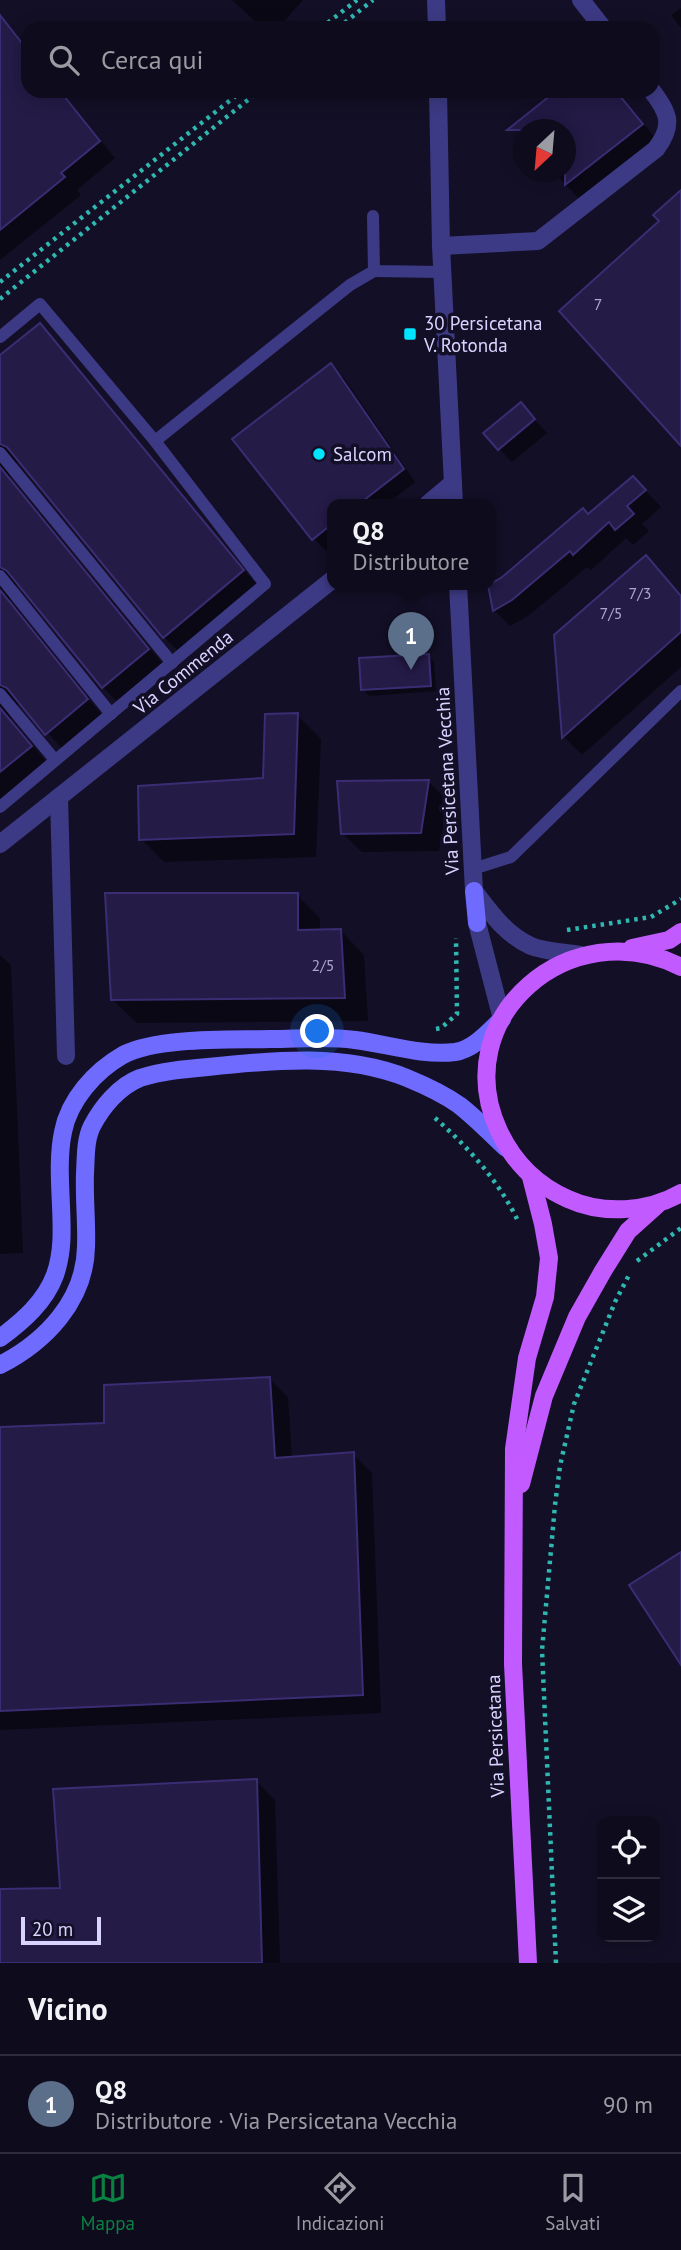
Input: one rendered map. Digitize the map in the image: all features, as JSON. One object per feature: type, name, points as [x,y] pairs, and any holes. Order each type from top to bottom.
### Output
[{"type":"main road","points":[[681,932],[669,940],[623,950],[581,955],[556,965],[535,979],[516,998],[502,1019],[493,1040],[487,1085],[493,1118],[507,1149],[531,1177],[553,1193],[578,1204],[605,1209],[632,1209],[659,1203],[681,1193]]},
{"type":"main road","points":[[623,950],[655,956],[681,967]]},
{"type":"main road","name":"Via Persicetana","points":[[528,1963],[513,1664],[514,1449],[527,1358],[545,1297],[549,1258],[531,1177]]},
{"type":"main road","name":"Via Persicetana","points":[[514,1507],[544,1396],[577,1318],[628,1231],[659,1203]]},
{"type":"street","points":[[436,0],[437,21]]},
{"type":"street","points":[[581,0],[598,21]]},
{"type":"street","points":[[438,98],[440,246],[454,499]]},
{"type":"street","points":[[440,246],[538,241],[656,149],[664,139],[669,125],[656,98]]},
{"type":"street","points":[[434,499],[453,483]]},
{"type":"street","name":"Via Commenda","points":[[0,845],[327,584]]},
{"type":"street","name":"Via Persicetana Vecchia","points":[[458,590],[477,923],[502,1019]]},
{"type":"street","points":[[59,797],[66,1056]]},
{"type":"street","name":"Via Persicetana Vecchia","points":[[474,891],[516,937],[533,947],[581,955]]},
{"type":"street","points":[[0,1338],[36,1306],[54,1276],[62,1241],[60,1190],[63,1131],[70,1112],[85,1087],[100,1070],[117,1059],[151,1046],[219,1040],[340,1038],[416,1051],[456,1052],[477,1042],[502,1019]]},
{"type":"street","points":[[0,1366],[45,1336],[67,1310],[84,1269],[84,1190],[90,1128],[111,1099],[138,1079],[172,1071],[234,1064],[313,1061],[373,1068],[407,1078],[459,1105],[507,1149]]},
{"type":"lane","points":[[373,216],[374,271]]},
{"type":"lane","points":[[155,441],[350,285],[374,271],[442,272]]},
{"type":"lane","points":[[0,337],[40,304],[155,441],[265,584],[0,807]]},
{"type":"lane","points":[[0,453],[172,663]]},
{"type":"lane","points":[[0,576],[111,714]]},
{"type":"lane","points":[[473,869],[511,857],[681,691]]},
{"type":"lane","points":[[0,694],[55,760]]},
{"type":"path","points":[[330,21],[357,0]]},
{"type":"path","points":[[347,21],[373,0]]},
{"type":"path","points":[[0,282],[233,98]]},
{"type":"path","points":[[0,299],[250,98]]},
{"type":"path","points":[[559,931],[651,917],[681,899]]},
{"type":"path","points":[[556,1963],[542,1650],[560,1466],[574,1404],[615,1301],[638,1259],[681,1228]]},
{"type":"building","points":[[0,15],[21,42],[21,98],[66,98],[100,141],[61,173],[65,177],[0,230]]},
{"type":"building","points":[[547,98],[622,98],[643,124],[576,176],[576,119],[521,119]]},
{"type":"building","points":[[681,190],[681,446],[559,311],[659,221],[653,215]]},
{"type":"building","points":[[40,323],[244,570],[163,638],[7,447],[0,444],[0,355]]},
{"type":"building","name":"Salcom","points":[[331,363],[404,469],[365,499],[327,499],[327,528],[312,540],[232,439]]},
{"type":"building","points":[[521,402],[535,419],[498,450],[483,433]]},
{"type":"building","points":[[0,467],[149,649],[102,688],[7,571],[0,567]]},
{"type":"building","points":[[633,476],[646,490],[627,506],[634,514],[615,530],[609,522],[573,555],[570,551],[512,600],[493,611],[489,590],[495,590],[495,581],[583,508],[588,514]]},
{"type":"building","points":[[646,555],[681,596],[681,632],[562,738],[554,635]]},
{"type":"building","points":[[0,590],[88,699],[45,735],[7,688],[0,685]]},
{"type":"building","points":[[429,654],[431,686],[361,690],[359,658]]},
{"type":"building","points":[[0,708],[32,746],[0,772]]},
{"type":"building","points":[[298,713],[294,834],[139,840],[138,786],[263,778],[265,714]]},
{"type":"building","points":[[429,780],[421,833],[341,834],[337,781]]},
{"type":"building","points":[[105,893],[298,893],[298,930],[341,929],[345,998],[111,1000]]},
{"type":"building","points":[[270,1377],[275,1458],[354,1452],[363,1695],[0,1711],[0,1427],[104,1423],[104,1385]]},
{"type":"building","points":[[681,1552],[681,1665],[629,1585]]},
{"type":"building","points":[[257,1779],[262,1963],[0,1963],[0,1889],[60,1888],[53,1789]]},
{"type":"place","name":"30 Persicetana V. Rotonda","points":[[410,334]]},
{"type":"place","name":"Salcom","points":[[319,454]]},
{"type":"place","name":"Q8","points":[[411,670]]}]
